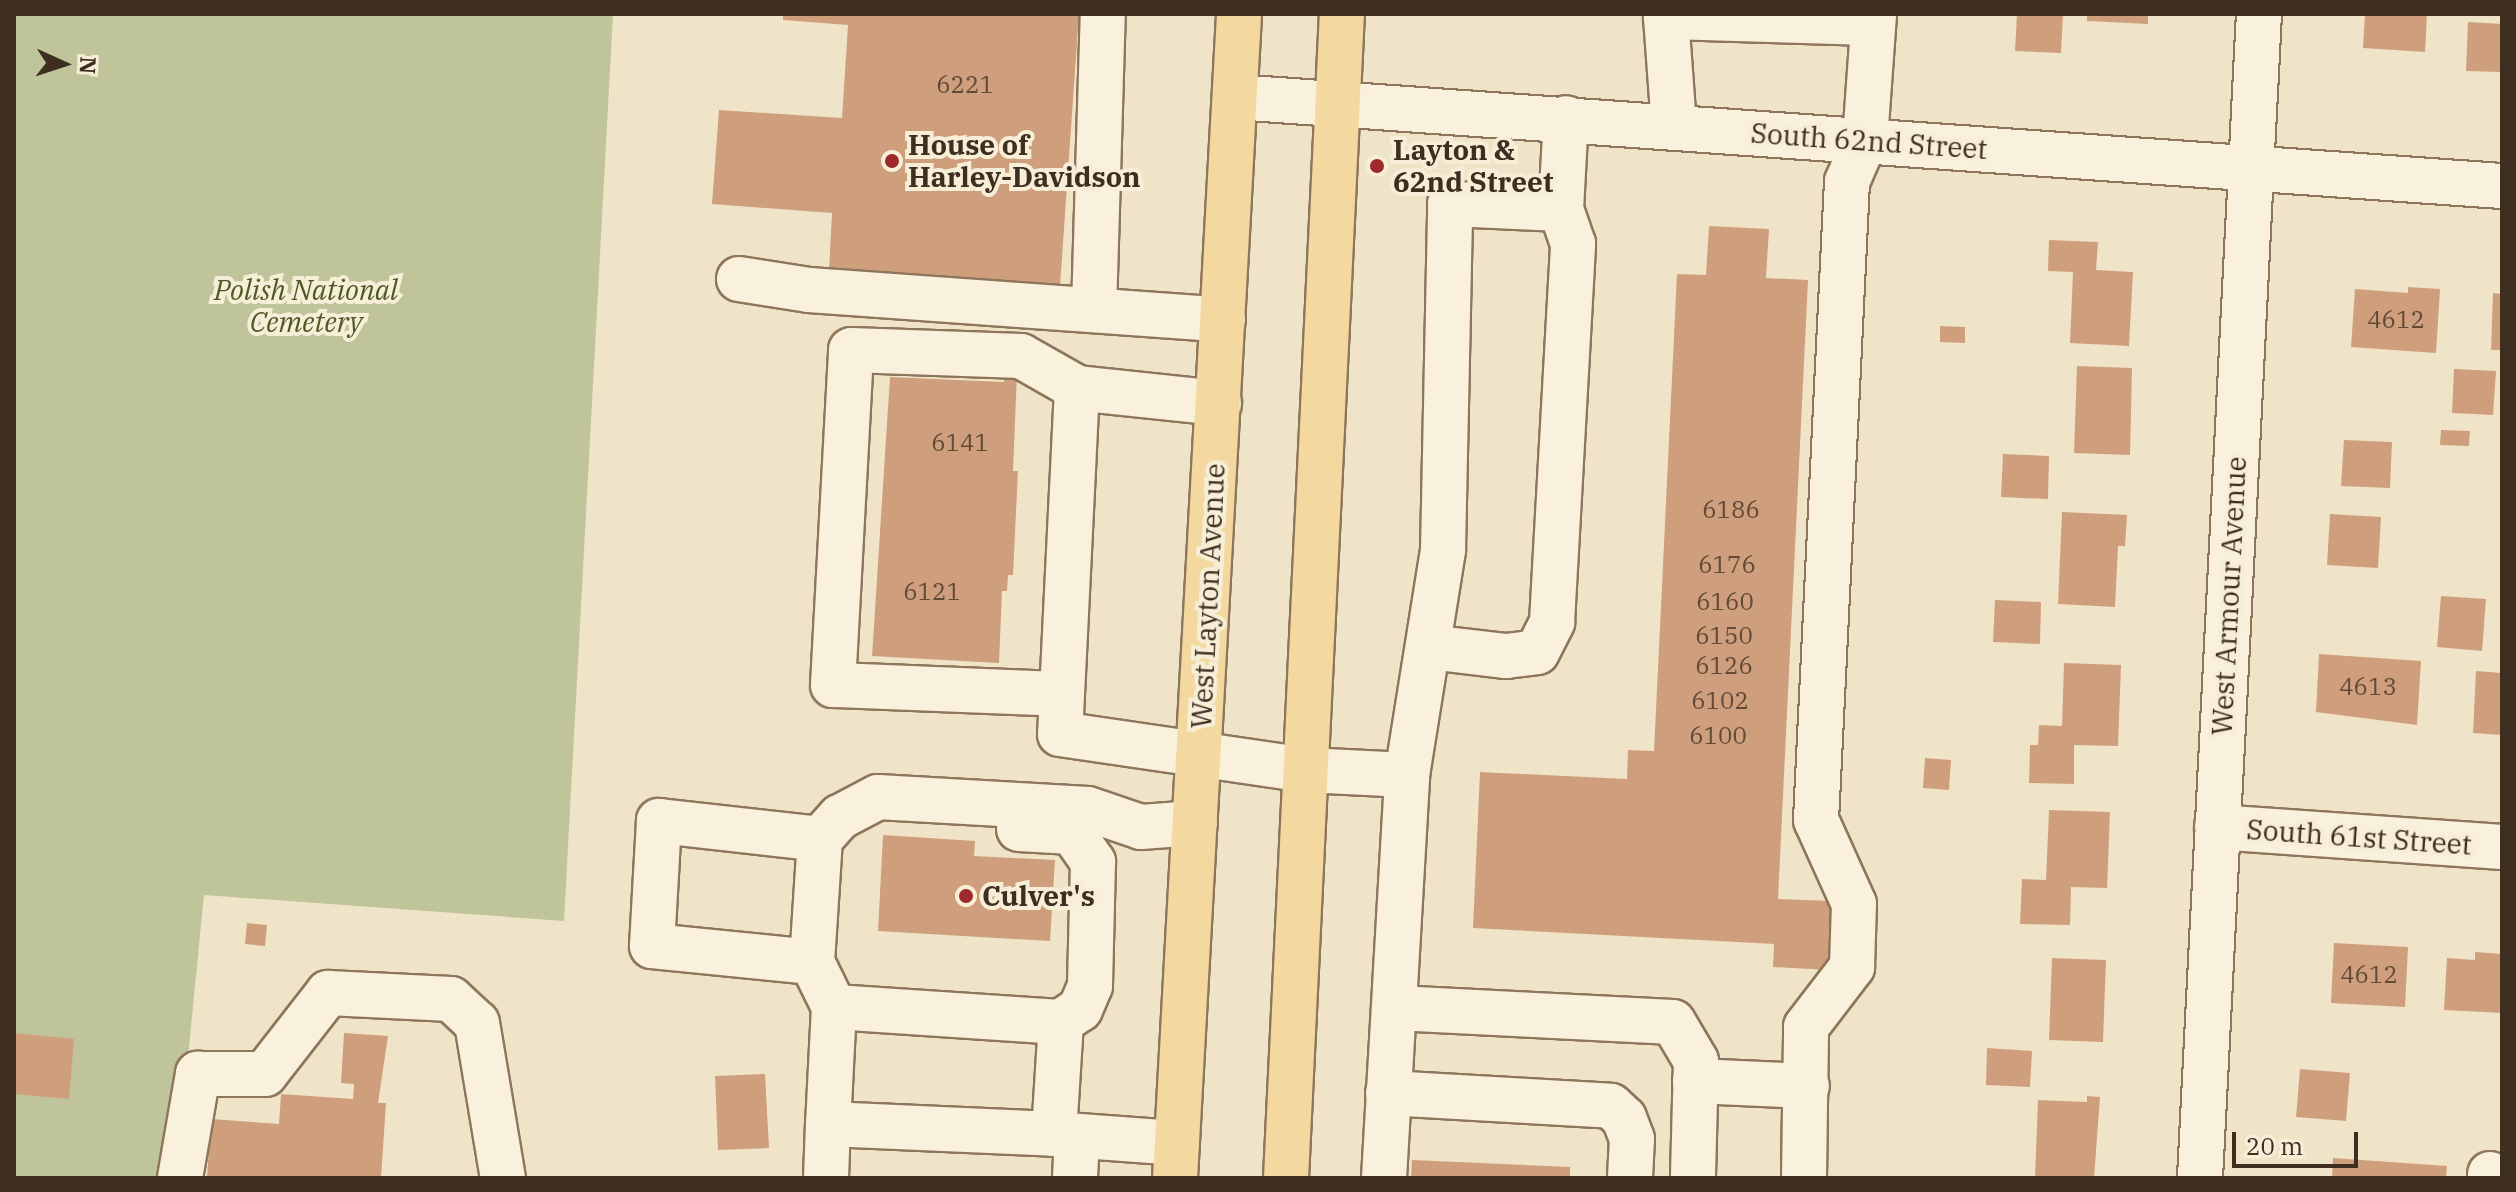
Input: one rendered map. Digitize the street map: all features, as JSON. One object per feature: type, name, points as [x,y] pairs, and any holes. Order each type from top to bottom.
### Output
[{"type":"main road","name":"West Layton Avenue","points":[[1176,1161],[1239,14]]},
{"type":"main road","points":[[1286,1178],[1342,14]]},
{"type":"street","points":[[1094,310],[1103,14]]},
{"type":"street","name":"West Armour Avenue","points":[[2200,1178],[2259,14]]},
{"type":"street","points":[[1674,126],[1653,15],[1874,18],[1865,140],[1847,182],[1816,820],[1854,904],[1852,967],[1806,1027],[1804,1178]]},
{"type":"street","name":"South 62nd Street","points":[[1235,97],[1338,100],[2251,170],[2502,186]]},
{"type":"street","points":[[1429,647],[1506,656],[1537,652],[1552,622],[1573,244],[1561,209],[1566,118]]},
{"type":"street","points":[[1384,1178],[1407,775],[1443,550],[1450,204],[1561,209]]},
{"type":"street","points":[[739,279],[809,290],[1223,320]]},
{"type":"street","points":[[1061,694],[833,685],[851,350],[1021,356],[1077,388],[1219,403]]},
{"type":"street","points":[[1077,388],[1060,734],[1306,770],[1407,775]]},
{"type":"street","points":[[826,1178],[834,1007],[812,962],[820,839],[840,817],[878,797],[1088,809],[1141,827],[1195,823]]},
{"type":"street","points":[[834,1007],[1061,1022],[1080,1009],[1090,986],[1093,862],[1072,832],[958,825],[925,800]]},
{"type":"street","points":[[812,962],[652,946],[659,821],[820,839]]},
{"type":"street","name":"South 61st Street","points":[[2217,827],[2502,847]]},
{"type":"street","points":[[180,1178],[198,1074],[265,1074],[328,993],[451,999],[477,1023],[503,1178]]},
{"type":"street","points":[[1396,1008],[1673,1022],[1696,1061],[1693,1178]]},
{"type":"street","points":[[1061,1022],[1069,1149]]},
{"type":"street","points":[[1695,1081],[1807,1086]]},
{"type":"street","points":[[1388,1093],[1611,1106],[1624,1118],[1632,1139],[1630,1178]]},
{"type":"street","points":[[828,1124],[1176,1161]]},
{"type":"green space","name":"Polish National Cemetery","points":[[14,14],[613,14],[564,921],[204,895],[176,1178],[14,1178]]},
{"type":"building","name":"House of Harley-Davidson","points":[[783,14],[1079,14],[1060,286],[829,270],[832,213],[712,204],[719,110],[842,118],[848,25],[783,20]]},
{"type":"building","points":[[2017,14],[2063,14],[2061,53],[2015,51]]},
{"type":"building","points":[[2087,14],[2148,14],[2148,24],[2087,21]]},
{"type":"building","points":[[2365,14],[2427,14],[2425,52],[2363,48]]},
{"type":"building","points":[[2468,22],[2502,24],[2502,72],[2466,71]]},
{"type":"building","points":[[1709,226],[1769,229],[1766,278],[1808,280],[1778,899],[1832,901],[1829,970],[1773,967],[1774,944],[1473,928],[1480,772],[1627,779],[1628,750],[1654,751],[1677,274],[1706,275]]},
{"type":"building","points":[[2049,240],[2098,242],[2096,270],[2133,272],[2129,346],[2070,343],[2073,272],[2048,271]]},
{"type":"building","points":[[2408,287],[2440,289],[2436,353],[2351,347],[2355,289],[2408,293]]},
{"type":"building","points":[[2493,293],[2502,294],[2502,350],[2491,350]]},
{"type":"building","points":[[1940,326],[1965,327],[1965,343],[1940,342]]},
{"type":"building","points":[[2077,366],[2132,368],[2130,455],[2074,453]]},
{"type":"building","points":[[2454,369],[2496,371],[2493,415],[2452,413]]},
{"type":"building","points":[[1004,372],[1017,374],[1013,471],[1018,471],[1013,575],[1008,575],[1007,591],[1002,591],[999,663],[872,656],[890,377],[1004,382]]},
{"type":"building","points":[[2441,430],[2470,431],[2469,446],[2440,445]]},
{"type":"building","points":[[2344,440],[2392,442],[2390,488],[2341,486]]},
{"type":"building","points":[[2003,454],[2049,456],[2048,499],[2001,497]]},
{"type":"building","points":[[2062,512],[2127,515],[2125,546],[2118,546],[2115,607],[2058,604]]},
{"type":"building","points":[[2330,514],[2381,517],[2378,568],[2327,565]]},
{"type":"building","points":[[2441,596],[2486,599],[2482,651],[2437,647]]},
{"type":"building","points":[[1995,600],[2041,602],[2040,644],[1993,642]]},
{"type":"building","points":[[2319,654],[2421,661],[2417,725],[2316,712]]},
{"type":"building","points":[[2064,663],[2121,665],[2118,746],[2074,745],[2074,784],[2029,783],[2030,745],[2038,745],[2039,725],[2062,726]]},
{"type":"building","points":[[2476,671],[2502,673],[2502,735],[2473,733]]},
{"type":"building","points":[[1925,758],[1951,760],[1949,790],[1923,788]]},
{"type":"building","points":[[2049,810],[2110,812],[2107,888],[2071,887],[2070,925],[2020,924],[2022,879],[2046,880]]},
{"type":"building","name":"Culver's","points":[[883,835],[975,841],[974,856],[1055,860],[1050,941],[878,931]]},
{"type":"building","points":[[247,923],[267,925],[265,946],[245,944]]},
{"type":"building","points":[[2334,943],[2408,947],[2405,1007],[2331,1003]]},
{"type":"building","points":[[2475,952],[2502,954],[2502,1013],[2444,1010],[2447,958],[2475,960]]},
{"type":"building","points":[[2052,958],[2106,960],[2103,1042],[2049,1040]]},
{"type":"building","points":[[14,1033],[74,1039],[69,1099],[14,1094]]},
{"type":"building","points":[[344,1033],[388,1036],[378,1103],[386,1103],[381,1178],[207,1178],[211,1119],[279,1124],[281,1094],[353,1099],[354,1084],[341,1083]]},
{"type":"building","points":[[1987,1048],[2032,1051],[2030,1087],[1986,1085]]},
{"type":"building","points":[[2300,1069],[2350,1073],[2346,1121],[2296,1117]]},
{"type":"building","points":[[765,1074],[769,1148],[718,1150],[715,1076]]},
{"type":"building","points":[[2087,1096],[2100,1097],[2094,1178],[2035,1178],[2038,1100],[2087,1102]]},
{"type":"building","points":[[2333,1158],[2447,1166],[2446,1178],[2332,1178]]},
{"type":"building","points":[[1412,1160],[1570,1167],[1570,1178],[1411,1178]]},
{"type":"place","name":"House of Harley-Davidson","points":[[892,161]]},
{"type":"place","name":"Layton & 62nd Street","points":[[1377,166]]},
{"type":"place","name":"Culver's","points":[[966,896]]}]
